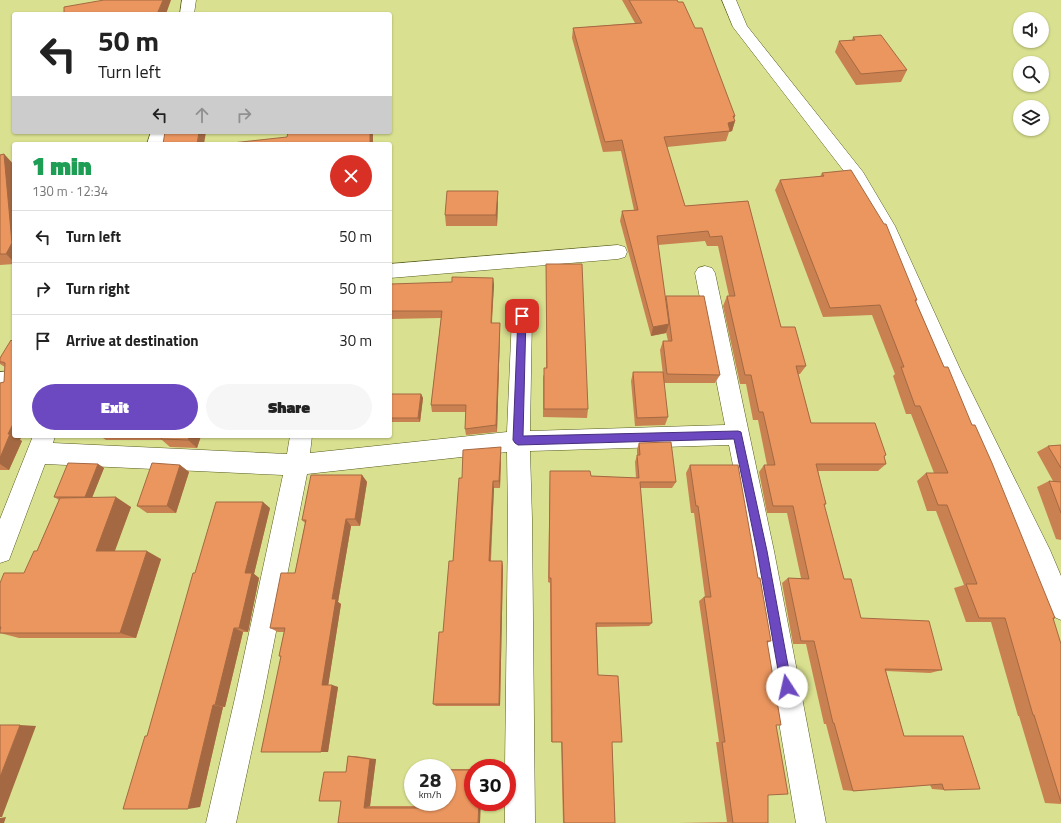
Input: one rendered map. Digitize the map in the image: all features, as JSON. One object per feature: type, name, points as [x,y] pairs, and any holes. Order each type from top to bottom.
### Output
[{"type":"street","points":[[186,12],[189,0]]},
{"type":"street","points":[[729,0],[740,27],[857,176],[886,226],[950,371],[1041,559],[1061,608]]},
{"type":"street","points":[[392,271],[618,252]]},
{"type":"street","points":[[705,273],[762,551],[811,823]]},
{"type":"street","points":[[520,823],[520,519],[518,440],[522,316]]},
{"type":"street","points":[[0,381],[12,380]]},
{"type":"street","points":[[0,551],[40,444],[297,465],[518,440],[738,435]]},
{"type":"street","points":[[222,823],[297,465],[301,438]]},
{"type":"building","points":[[104,0],[163,0],[158,12],[64,12],[64,7]]},
{"type":"building","points":[[629,0],[677,0],[678,2],[683,2],[695,28],[702,28],[735,116],[733,116],[735,121],[728,123],[730,131],[664,137],[685,206],[748,201],[781,327],[795,327],[806,366],[796,366],[811,423],[875,423],[886,455],[884,456],[886,464],[816,464],[826,504],[824,504],[844,579],[851,579],[861,618],[929,621],[942,670],[885,669],[904,736],[963,736],[980,789],[944,790],[942,784],[853,791],[833,723],[814,641],[801,641],[788,578],[809,579],[793,506],[773,506],[764,465],[775,465],[763,412],[759,412],[751,375],[745,375],[727,296],[735,296],[722,236],[710,237],[708,231],[657,236],[669,324],[653,327],[622,211],[638,210],[622,140],[605,142],[573,28],[642,23]]},
{"type":"building","points":[[881,35],[907,70],[861,74],[839,41],[855,40],[853,37]]},
{"type":"building","points":[[165,134],[199,134],[197,142],[163,142]]},
{"type":"building","points":[[288,134],[370,134],[370,142],[241,142],[287,137]]},
{"type":"building","points":[[4,154],[12,243],[6,254],[0,254],[0,155]]},
{"type":"building","points":[[851,170],[884,224],[886,224],[917,300],[915,300],[944,367],[948,367],[972,425],[975,425],[992,463],[1055,618],[1053,618],[1061,644],[1061,802],[1033,715],[1005,618],[979,618],[966,584],[977,584],[947,505],[938,505],[926,473],[948,473],[920,406],[915,406],[901,367],[904,367],[880,305],[830,308],[780,180],[824,176],[822,173]]},
{"type":"building","points":[[447,191],[498,191],[496,215],[445,215]]},
{"type":"building","points":[[546,264],[582,264],[588,409],[544,409],[544,368],[547,368]]},
{"type":"building","points":[[452,277],[493,278],[491,323],[500,323],[496,425],[465,429],[466,405],[431,405],[442,311],[392,311],[392,284],[452,282]]},
{"type":"building","points":[[666,296],[704,296],[720,375],[667,374],[663,341],[672,341]]},
{"type":"building","points":[[11,340],[12,426],[0,458],[0,383],[4,382],[5,363],[0,362],[0,358]]},
{"type":"building","points":[[633,372],[663,372],[668,417],[637,418]]},
{"type":"building","points":[[392,394],[421,394],[418,418],[392,418]]},
{"type":"building","points":[[161,438],[189,438],[188,440]]},
{"type":"building","points":[[671,442],[676,482],[640,482],[652,623],[596,623],[598,675],[618,676],[622,742],[612,742],[615,823],[564,823],[562,742],[552,742],[551,578],[549,578],[550,471],[590,471],[591,476],[639,478],[637,455],[640,455],[639,443]]},
{"type":"building","points":[[1061,445],[1061,468],[1048,446]]},
{"type":"building","points":[[501,447],[499,481],[493,481],[489,561],[502,561],[499,704],[433,704],[439,632],[443,632],[449,561],[453,561],[459,478],[462,478],[463,450]]},
{"type":"building","points":[[68,463],[98,464],[85,497],[54,497]]},
{"type":"building","points":[[152,463],[180,465],[167,506],[137,506]]},
{"type":"building","points":[[690,465],[738,465],[771,641],[767,641],[781,725],[776,725],[788,794],[768,795],[768,823],[733,823],[722,742],[725,742],[704,597],[711,597],[698,506],[696,506]]},
{"type":"building","points":[[311,475],[362,475],[355,519],[346,519],[332,599],[336,599],[322,685],[332,685],[321,752],[261,752],[281,656],[279,656],[285,628],[270,628],[281,573],[295,573],[306,520],[302,520]]},
{"type":"building","points":[[1049,481],[1061,482],[1061,513]]},
{"type":"building","points":[[116,497],[96,551],[147,551],[120,633],[0,633],[0,583],[4,573],[24,573],[34,551],[37,551],[60,498]]},
{"type":"building","points":[[216,502],[263,502],[245,573],[252,573],[239,628],[234,628],[215,705],[213,705],[188,809],[123,809],[145,736],[147,736],[193,573],[195,573]]},
{"type":"building","points":[[0,725],[20,725],[0,777]]},
{"type":"building","points":[[348,756],[370,759],[364,808],[404,808],[404,811],[456,811],[456,770],[464,770],[464,811],[479,811],[478,823],[338,823],[341,801],[319,801],[324,772],[346,772]]},
{"type":"route","points":[[522,316],[518,440],[738,435],[762,551],[787,687]]}]
